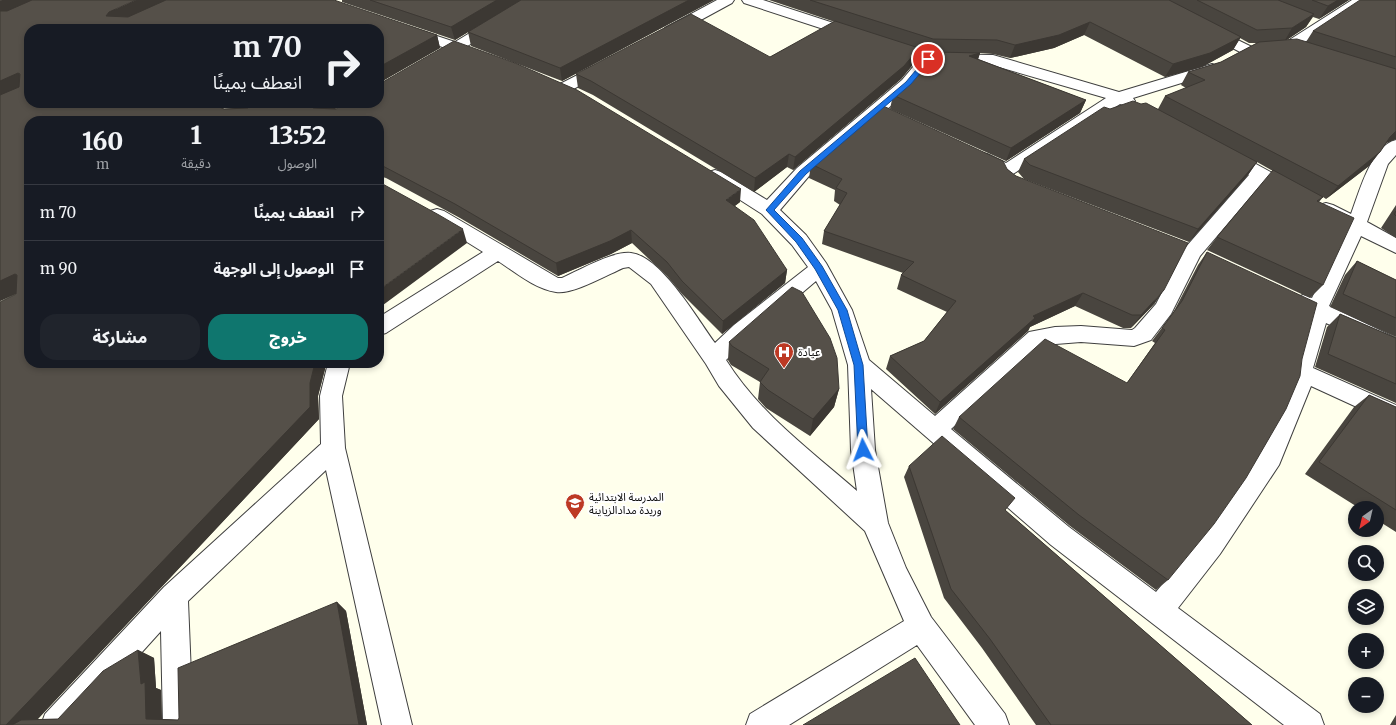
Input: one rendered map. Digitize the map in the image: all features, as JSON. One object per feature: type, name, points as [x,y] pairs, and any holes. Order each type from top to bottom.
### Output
[{"type":"street","points":[[436,58],[534,0]]},
{"type":"street","points":[[658,37],[727,0]]},
{"type":"street","points":[[749,0],[928,59],[993,60],[1119,97],[1139,108]]},
{"type":"street","points":[[966,151],[1012,177],[1119,97],[1161,86],[1208,71],[1256,52],[1320,26],[1361,0]]},
{"type":"street","points":[[1306,20],[1320,26]]},
{"type":"street","points":[[1200,25],[1256,52],[1306,51]]},
{"type":"street","points":[[396,26],[483,57]]},
{"type":"street","points":[[562,89],[617,59]]},
{"type":"street","points":[[769,210],[803,172],[883,113],[928,59]]},
{"type":"street","points":[[542,80],[586,99]]},
{"type":"street","points":[[1159,610],[1211,545],[1270,458],[1299,389],[1301,372],[1316,323],[1317,310],[1356,226],[1366,195],[1380,162],[1396,145]]},
{"type":"street","points":[[1213,148],[1356,226],[1396,246]]},
{"type":"street","points":[[701,168],[769,210],[799,240],[819,268],[842,310],[859,365],[863,450],[875,523],[896,576],[920,627],[994,725]]},
{"type":"street","points":[[935,430],[1015,356],[1037,338],[1055,335],[1081,334],[1134,338],[1143,334],[1164,309],[1184,250],[1261,173]]},
{"type":"street","points":[[419,205],[544,280],[556,285],[564,285],[578,281],[620,262],[631,260],[640,264],[658,279],[714,358],[727,380],[761,421],[875,523]]},
{"type":"street","points":[[1184,250],[1212,262]]},
{"type":"street","points":[[384,324],[498,252]]},
{"type":"street","points":[[714,358],[742,331],[819,268]]},
{"type":"street","points":[[1289,297],[1396,348]]},
{"type":"street","points":[[859,365],[1060,536],[1309,725]]},
{"type":"street","points":[[337,368],[331,396],[333,448],[397,725]]},
{"type":"street","points":[[1301,372],[1396,415]]},
{"type":"street","points":[[56,725],[174,596],[333,448]]},
{"type":"street","points":[[174,596],[178,725]]},
{"type":"street","points":[[761,725],[920,627]]},
{"type":"building","points":[[32,0],[136,0],[109,12],[106,16],[128,17],[166,0],[334,0],[437,35],[384,64],[384,24],[24,24],[24,108],[384,108],[384,81],[454,41],[515,63],[577,90],[741,189],[726,200],[754,220],[787,270],[723,321],[682,281],[667,262],[631,230],[610,241],[556,263],[455,204],[384,167],[384,116],[24,116],[24,368],[314,368],[310,383],[310,407],[6,725],[0,725],[0,302],[16,294],[17,275],[15,274],[0,281],[0,95],[19,87],[20,74],[18,73],[0,81],[0,11],[7,11]]},
{"type":"building","points":[[370,0],[497,0],[451,27]]},
{"type":"building","points":[[521,0],[689,0],[560,68],[468,32]]},
{"type":"building","points":[[810,0],[1169,0],[1241,37],[1210,53],[1173,64],[1090,22],[1059,35],[1015,45],[997,40],[933,39]]},
{"type":"building","points":[[1197,0],[1278,0],[1314,14],[1292,28],[1257,30]]},
{"type":"building","points":[[1312,0],[1338,0],[1328,6]]},
{"type":"building","points":[[1360,0],[1396,0],[1396,57],[1313,31]]},
{"type":"building","points":[[691,14],[770,57],[835,21],[919,48],[904,66],[795,157],[789,154],[755,178],[591,81],[576,74]]},
{"type":"building","points":[[1297,39],[1396,69],[1396,131],[1380,152],[1338,186],[1165,96],[1205,80],[1188,72],[1221,62],[1259,42]]},
{"type":"building","points":[[936,52],[980,53],[969,56],[1086,100],[1011,148],[893,95],[919,74]]},
{"type":"building","points":[[1133,101],[1141,104],[1146,103],[1257,162],[1198,229],[1030,165],[1024,159],[1104,107],[1110,109]]},
{"type":"building","points":[[881,105],[1003,161],[1007,169],[1016,176],[1188,243],[1164,290],[1141,315],[1132,315],[1083,293],[1033,316],[1035,318],[940,402],[890,356],[924,341],[956,301],[901,275],[914,262],[824,231],[847,193],[836,188],[842,179],[811,164]]},
{"type":"building","points":[[1273,170],[1323,197],[1317,201],[1354,218],[1323,285],[1217,237]]},
{"type":"building","points":[[384,185],[463,229],[384,286]]},
{"type":"building","points":[[1207,252],[1317,303],[1302,359],[1300,376],[1286,409],[1246,478],[1214,524],[1168,580],[1079,515],[959,417],[1045,339],[1127,383],[1165,330],[1162,328],[1182,301]]},
{"type":"building","points":[[1357,261],[1396,280],[1396,318],[1343,294]]},
{"type":"building","name":"عيادة","points":[[792,287],[802,292],[830,338],[837,358],[839,389],[813,419],[768,390],[760,382],[769,369],[732,346],[729,342]]},
{"type":"building","points":[[1340,314],[1396,338],[1396,384],[1328,354]]},
{"type":"building","points":[[1369,395],[1396,407],[1396,510],[1384,503],[1384,501],[1382,501],[1319,462]]},
{"type":"building","points":[[942,436],[1015,498],[1005,510],[1252,725],[1051,725],[990,639],[951,589],[909,466]]},
{"type":"building","points":[[337,602],[359,725],[12,725],[21,720],[58,719],[103,671],[138,650],[141,684],[145,682],[146,719],[178,720],[178,668]]},
{"type":"building","points":[[915,658],[960,725],[803,725]]},
{"type":"place","name":"عيادة","points":[[784,369]]},
{"type":"place","name":"المدرسة الابتدائية وريدة مدادالزياينة","points":[[575,520]]},
{"type":"route","points":[[863,450],[859,365],[842,310],[819,268],[799,240],[769,210],[803,172],[908,83],[928,59]]}]
